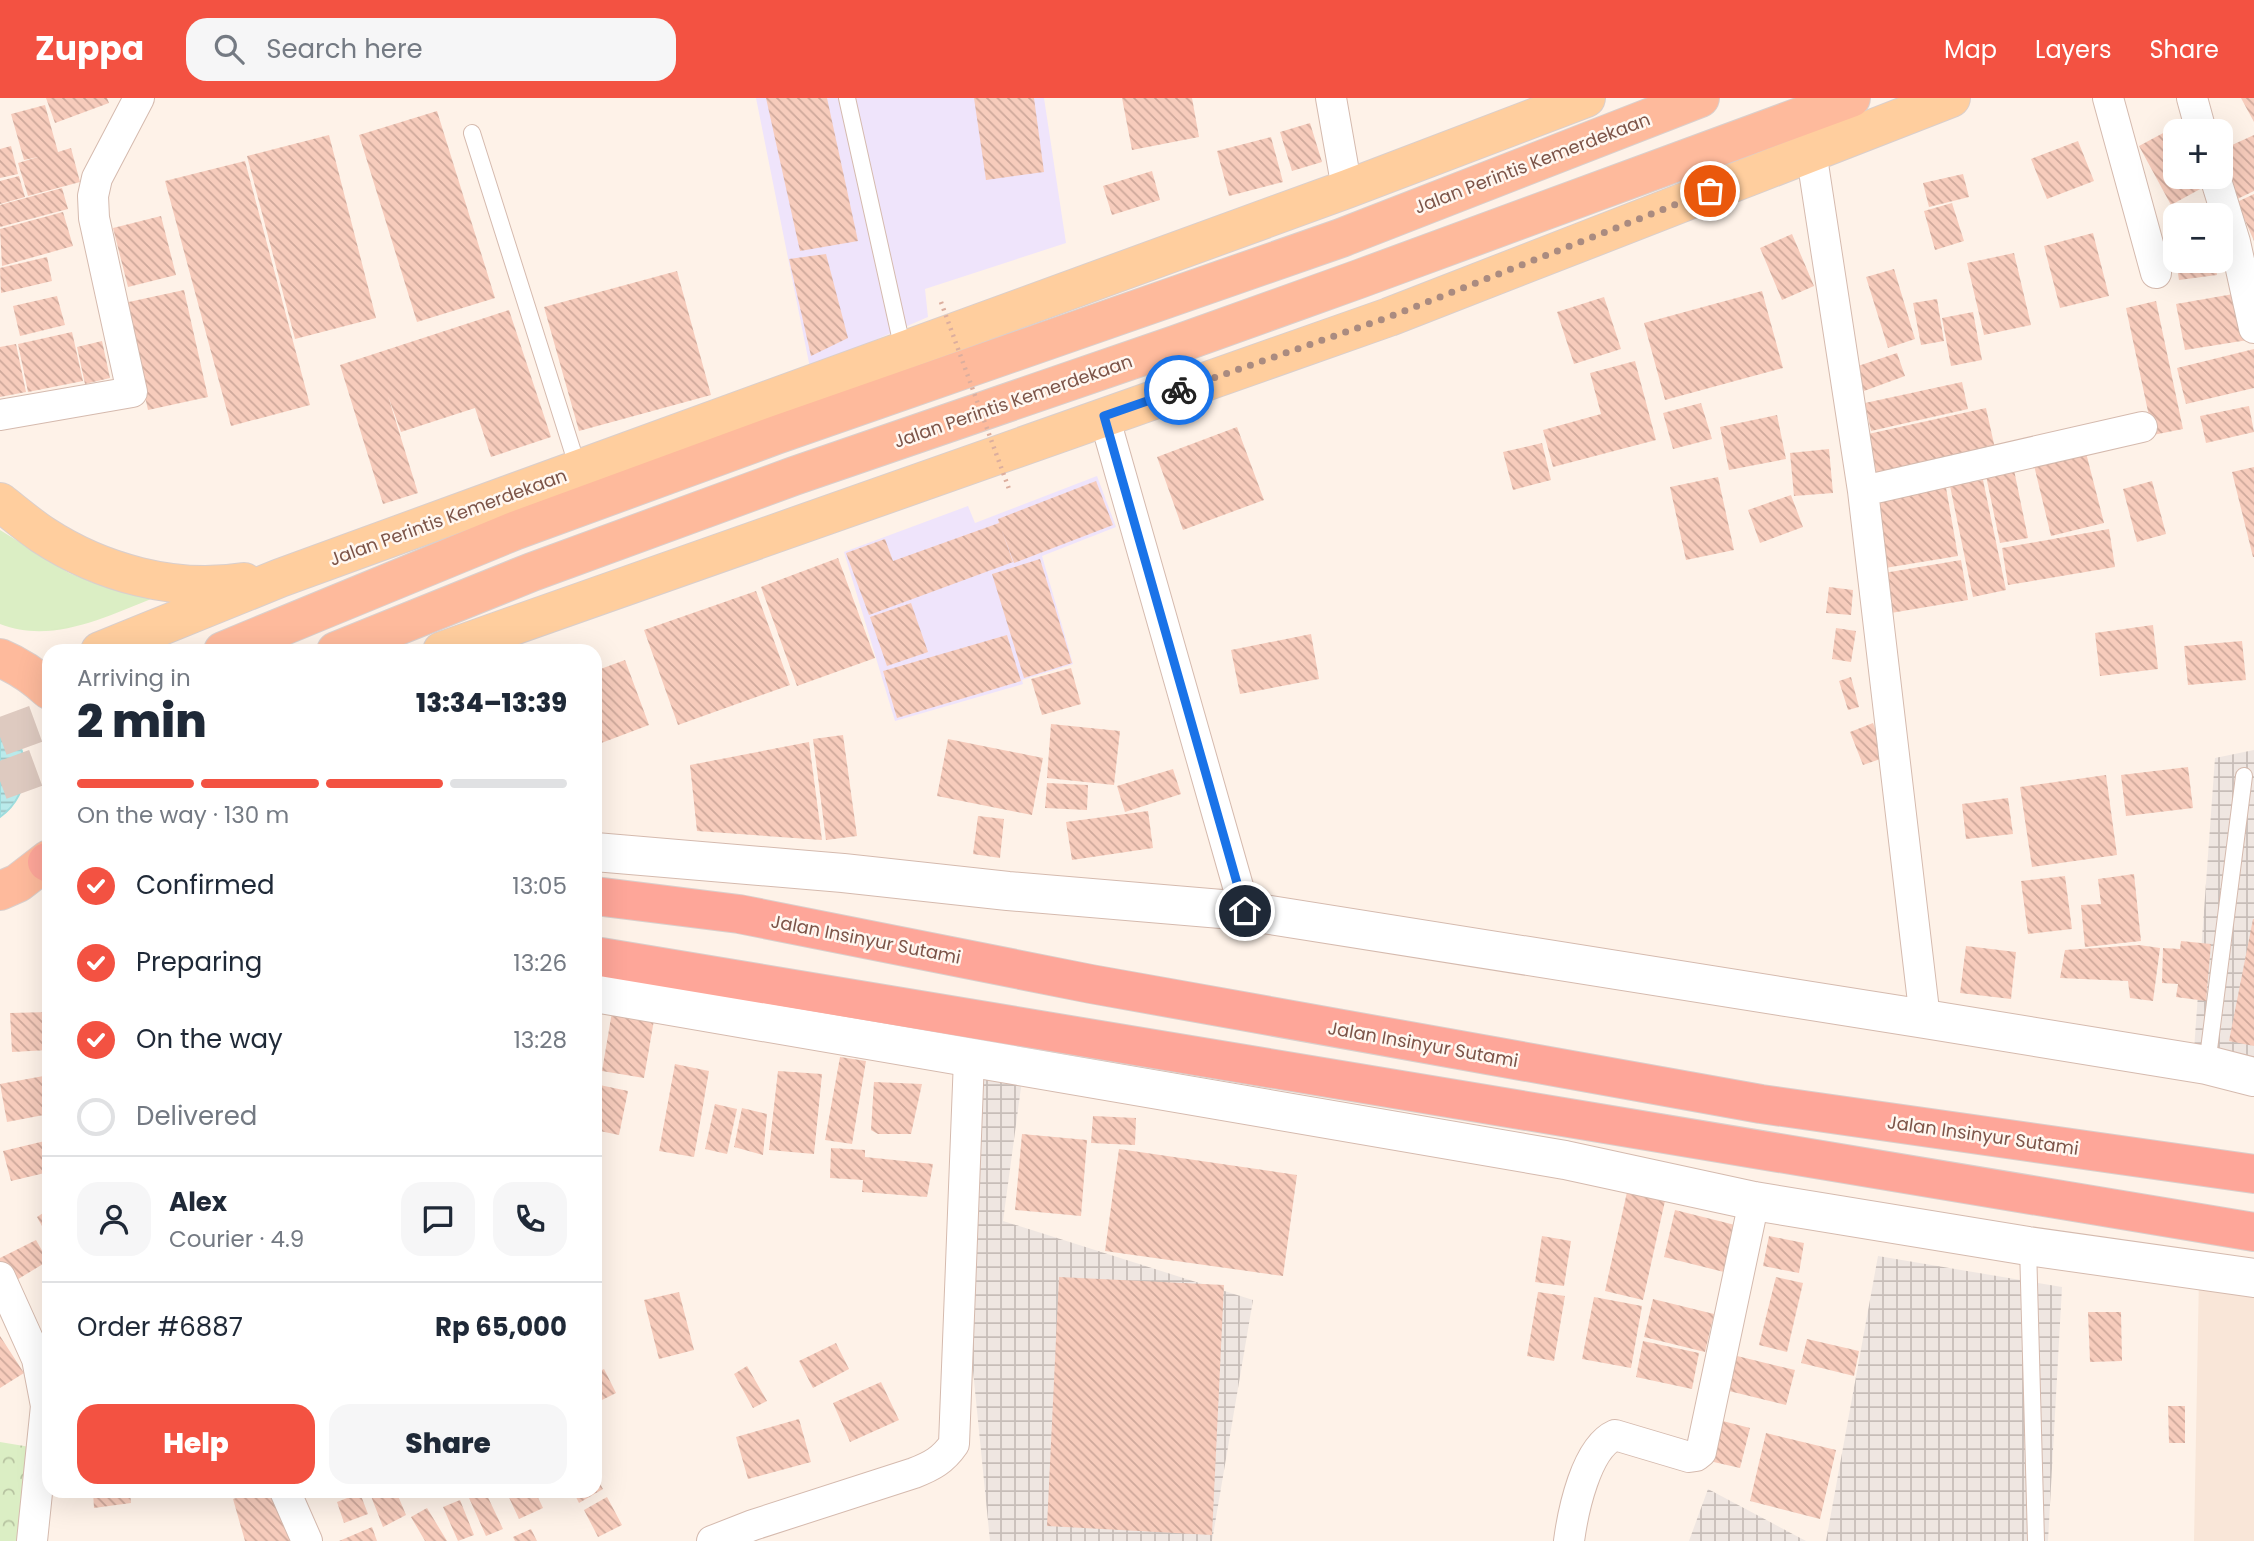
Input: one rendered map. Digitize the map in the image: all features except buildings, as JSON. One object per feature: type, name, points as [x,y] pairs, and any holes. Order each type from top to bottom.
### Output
[{"type":"highway","name":"Jalan Perintis Kemerdekaan","points":[[240,644],[514,531],[789,431],[1340,238],[1700,98]]},
{"type":"highway","name":"Jalan Perintis Kemerdekaan","points":[[353,644],[531,572],[794,476],[1333,289],[1850,98]]},
{"type":"highway","points":[[0,658],[42,678]]},
{"type":"highway","points":[[0,891],[18,883],[42,865]]},
{"type":"highway","name":"Jalan Insinyur Sutami","points":[[602,897],[740,914],[1091,984],[1747,1101],[2254,1174]]},
{"type":"highway","points":[[602,957],[2254,1232]]},
{"type":"main road","name":"Jalan Perintis Kemerdekaan","points":[[123,644],[294,574],[1347,189],[1586,98]]},
{"type":"main road","points":[[462,644],[1389,317],[1951,98]]},
{"type":"main road","points":[[0,502],[43,535],[86,559],[139,577],[216,586],[294,574]]},
{"type":"street","points":[[0,415],[132,392],[94,218],[93,196],[97,177],[139,98]]},
{"type":"street","points":[[1331,98],[1347,189]]},
{"type":"street","points":[[2108,98],[2156,273]]},
{"type":"street","points":[[2192,98],[2198,119]]},
{"type":"street","points":[[1811,151],[1863,491],[1925,1018]]},
{"type":"street","points":[[2219,189],[2235,242],[2254,328]]},
{"type":"street","points":[[1104,416],[1245,911]]},
{"type":"street","points":[[1863,491],[2142,427]]},
{"type":"street","points":[[602,853],[1245,911],[1925,1018],[2207,1065],[2254,1077]]},
{"type":"street","points":[[602,994],[1565,1160],[1754,1201],[2028,1246],[2254,1278]]},
{"type":"street","points":[[712,1541],[752,1525],[933,1466],[945,1457],[954,1444],[969,1059]]},
{"type":"street","points":[[1569,1541],[1581,1488],[1596,1453],[1608,1438],[1615,1434],[1689,1457],[1701,1452],[1754,1201]]},
{"type":"street","points":[[0,1276],[37,1359],[42,1385]]},
{"type":"street","points":[[32,1541],[42,1445]]},
{"type":"street","points":[[288,1498],[307,1541]]},
{"type":"lane","points":[[846,98],[903,350]]},
{"type":"lane","points":[[472,133],[578,468]]},
{"type":"lane","points":[[2207,1065],[2244,776]]},
{"type":"lane","points":[[2028,1246],[2036,1541]]},
{"type":"path","points":[[940,302],[1009,489]]},
{"type":"shaded area","points":[[756,98],[1044,98],[1066,243],[925,289],[928,317],[810,368]]},
{"type":"shaded area","points":[[1097,476],[1116,527],[1042,556],[1073,664],[1022,680],[1023,684],[895,721],[844,552],[968,506],[975,523]]},
{"type":"shaded area","points":[[2254,750],[2254,1063],[2194,1050],[2215,758]]},
{"type":"shaded area","points":[[978,1069],[1022,1080],[1003,1221],[1253,1300],[1212,1541],[990,1541],[958,1220]]},
{"type":"shaded area","points":[[1878,1256],[2062,1287],[2048,1541],[1826,1541]]},
{"type":"shaded area","points":[[2199,1275],[2254,1285],[2254,1541],[2194,1541]]},
{"type":"shaded area","points":[[1708,1489],[1806,1541],[1689,1541]]},
{"type":"green space","points":[[0,530],[69,573],[105,587],[151,599],[96,621],[58,630],[38,631],[0,624]]},
{"type":"green space","points":[[0,1442],[30,1447],[19,1541],[0,1541]]},
{"type":"water","points":[[0,721],[19,743],[25,769],[19,796],[0,817]]},
{"type":"tunnel","points":[[0,737],[42,722]]},
{"type":"tunnel","points":[[0,781],[42,766]]},
{"type":"way so far","points":[[1179,390],[1389,317],[1710,191]]},
{"type":"route","points":[[1179,390],[1104,416],[1245,911]]}]
